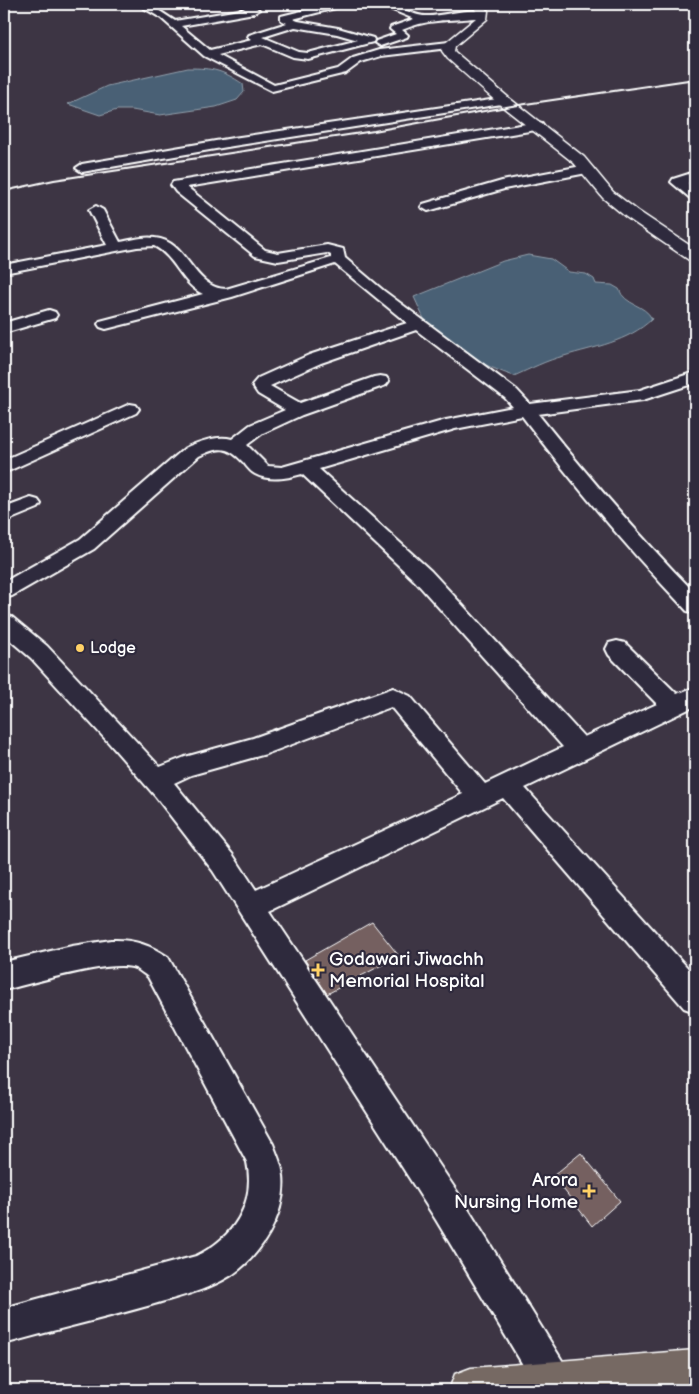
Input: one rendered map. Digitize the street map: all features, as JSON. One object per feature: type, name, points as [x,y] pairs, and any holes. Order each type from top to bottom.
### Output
[{"type":"main road","points":[[471,1390],[695,1372]]},
{"type":"street","points":[[142,4],[164,16],[208,54],[269,87],[278,88],[348,69],[352,63],[364,58],[402,49],[449,45],[481,19],[479,9],[396,28],[395,30],[403,35],[380,43]]},
{"type":"street","points":[[174,24],[258,9],[243,4]]},
{"type":"street","points":[[340,4],[280,16],[295,24],[348,33],[402,49]]},
{"type":"street","points":[[383,4],[425,20]]},
{"type":"street","points":[[295,24],[252,37],[297,55],[314,55],[368,40]]},
{"type":"street","points":[[208,54],[263,41]]},
{"type":"street","points":[[449,45],[448,51],[452,56],[504,101],[538,126],[578,160],[608,195],[632,214],[695,256]]},
{"type":"street","points":[[262,54],[281,49]]},
{"type":"street","points":[[225,63],[244,58]]},
{"type":"street","points":[[82,168],[233,142],[504,101]]},
{"type":"street","points":[[338,260],[338,252],[327,250],[289,257],[268,256],[260,253],[181,190],[178,185],[538,126]]},
{"type":"street","points":[[428,207],[502,185],[587,169]]},
{"type":"street","points":[[695,176],[678,182],[695,195]]},
{"type":"street","points":[[96,210],[116,248]]},
{"type":"street","points":[[4,270],[147,242],[163,244],[204,290],[218,295]]},
{"type":"street","points":[[106,324],[227,294],[338,260]]},
{"type":"street","points":[[338,260],[418,324],[511,394],[639,548],[695,606]]},
{"type":"street","points":[[4,328],[49,315]]},
{"type":"street","points":[[296,411],[297,409],[264,390],[261,385],[315,359],[418,324]]},
{"type":"street","points":[[4,591],[87,544],[192,452],[215,444],[236,446],[261,470],[283,473],[452,424],[526,410],[643,395],[695,376]]},
{"type":"street","points":[[236,446],[248,434],[258,428],[296,411],[380,381]]},
{"type":"street","points":[[4,467],[130,409]]},
{"type":"street","points":[[306,466],[422,576],[581,750]]},
{"type":"street","points":[[4,516],[31,504]]},
{"type":"street","points":[[4,622],[39,652],[118,736],[223,863],[448,1208],[555,1383]]},
{"type":"street","points":[[251,906],[685,701],[617,648]]},
{"type":"street","points":[[156,780],[185,767],[257,747],[393,697],[402,702],[481,797]]},
{"type":"street","points":[[507,785],[695,998]]},
{"type":"street","points":[[4,976],[75,959],[110,954],[137,954],[158,967],[251,1135],[264,1164],[266,1193],[260,1218],[244,1240],[219,1262],[187,1276],[138,1291],[4,1326]]},
{"type":"water","points":[[188,68],[211,69],[223,73],[243,84],[244,92],[237,100],[216,107],[160,115],[132,110],[117,110],[100,115],[68,104],[107,86]]},
{"type":"water","points":[[528,255],[551,259],[569,272],[586,274],[594,279],[596,284],[612,285],[619,289],[626,299],[645,310],[652,319],[643,327],[622,338],[551,360],[514,376],[466,355],[443,339],[426,322],[414,297],[503,261]]},
{"type":"building","points":[[372,922],[399,956],[327,994],[305,960]]},
{"type":"building","points":[[581,1153],[620,1201],[592,1226],[553,1176]]},
{"type":"railway","points":[[4,191],[54,180],[374,131],[512,106],[695,79]]},
{"type":"place","name":"Lodge","points":[[80,648]]},
{"type":"place","name":"Godawari Jiwachh Memorial Hospital","points":[[318,970]]},
{"type":"place","name":"Arora Nursing Home","points":[[589,1191]]}]
